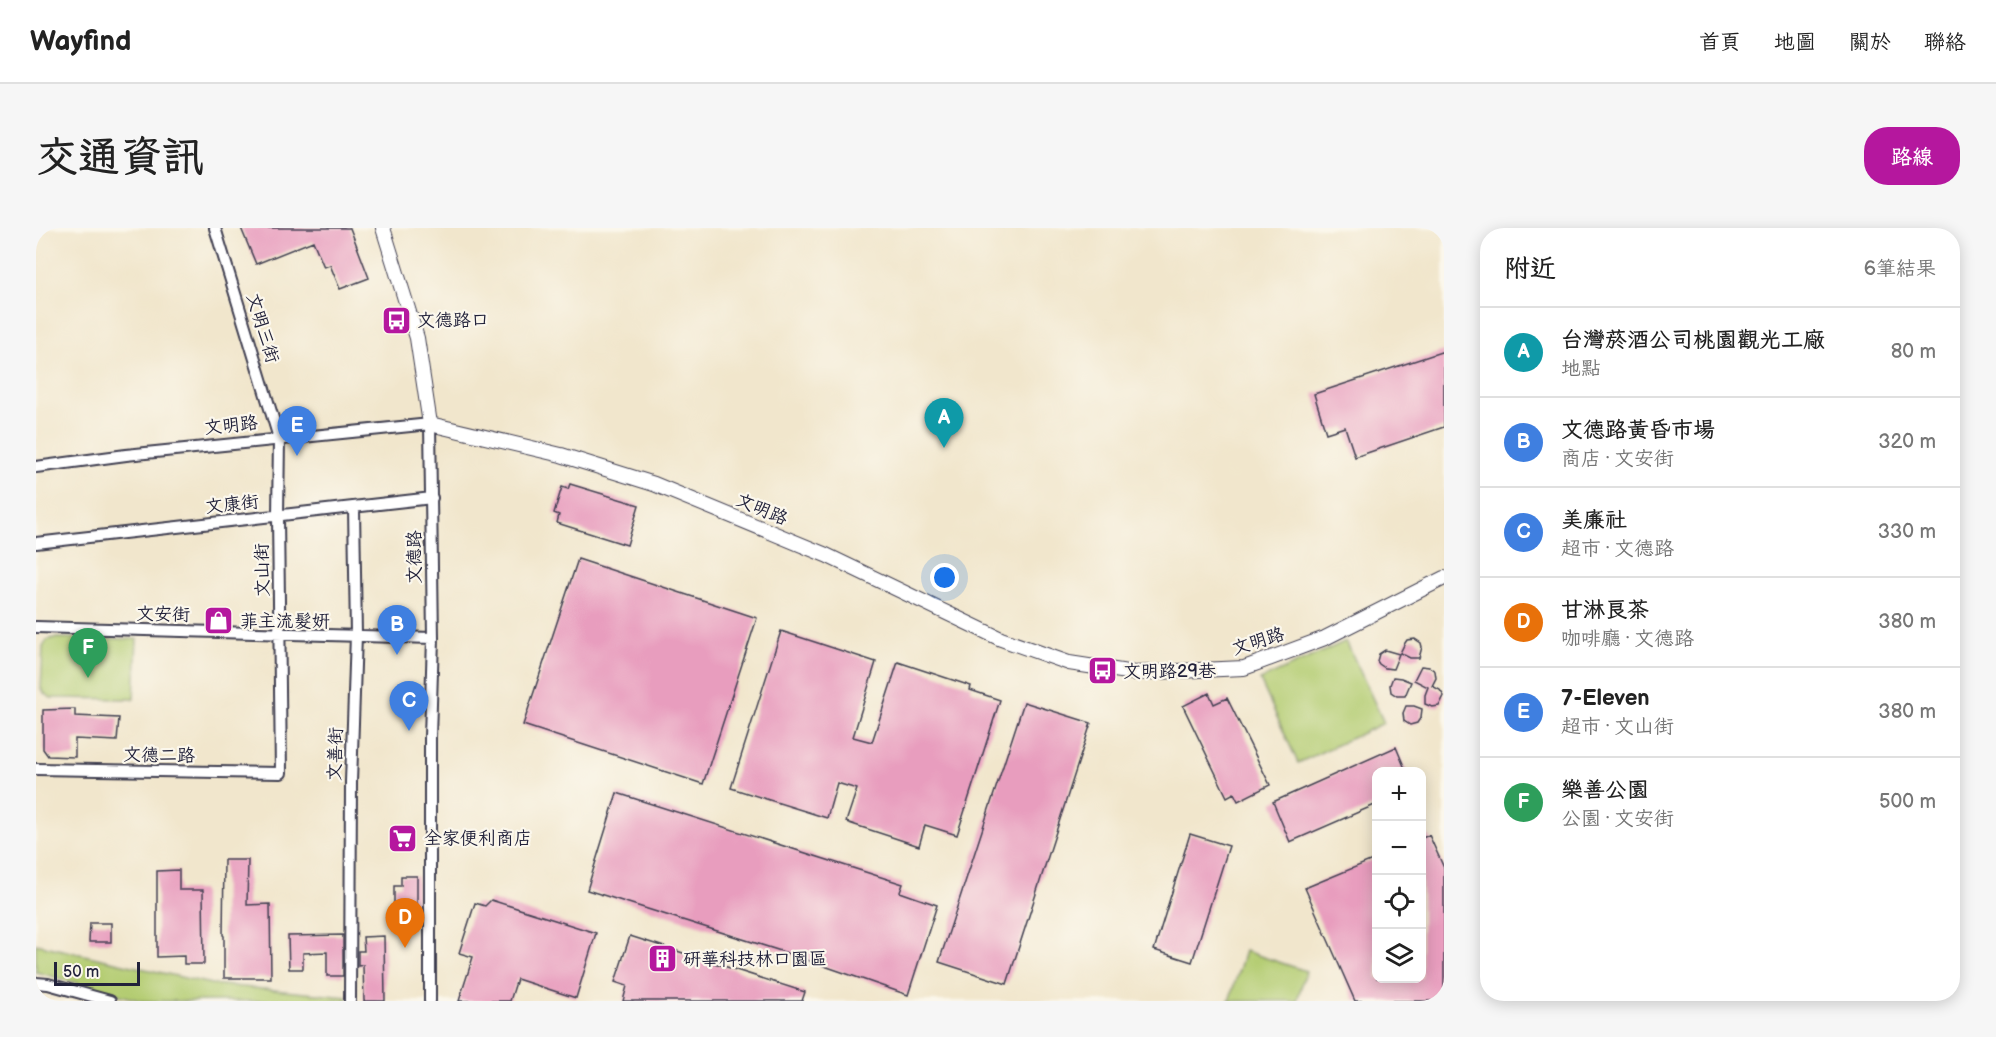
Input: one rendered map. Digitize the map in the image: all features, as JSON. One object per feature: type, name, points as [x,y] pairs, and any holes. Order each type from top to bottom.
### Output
[{"type":"street","name":"文明三街","points":[[215,228],[279,438]]},
{"type":"street","name":"文德路","points":[[383,228],[417,338],[430,424],[433,638],[430,737],[430,1001]]},
{"type":"street","name":"文明路","points":[[36,467],[279,438],[430,424],[561,455],[654,484],[826,555],[1001,639],[1068,663],[1134,673],[1244,668],[1325,638],[1444,578]]},
{"type":"street","name":"文山街","points":[[279,438],[281,773]]},
{"type":"street","name":"文康街","points":[[36,543],[432,498]]},
{"type":"street","name":"文善街","points":[[350,1001],[351,782],[356,635],[354,508]]},
{"type":"street","name":"文安街","points":[[36,627],[433,638]]},
{"type":"street","name":"文德二路","points":[[36,769],[281,773]]},
{"type":"street","points":[[36,983],[48,984],[83,997],[110,1001]]},
{"type":"green space","points":[[54,638],[137,639],[134,699],[51,698],[45,694],[41,689],[43,647],[47,640]]},
{"type":"green space","points":[[1346,641],[1384,723],[1298,763],[1260,680]]},
{"type":"green space","points":[[36,944],[211,984],[347,997],[347,1001],[142,1001],[36,972]]},
{"type":"green space","points":[[1245,951],[1306,971],[1297,1001],[1229,1001]]},
{"type":"building","points":[[241,228],[350,228],[369,278],[340,289],[330,265],[324,267],[313,241],[256,264]]},
{"type":"building","points":[[1444,351],[1444,427],[1355,457],[1345,427],[1326,433],[1314,394]]},
{"type":"building","points":[[570,484],[639,505],[627,545],[557,523],[559,515],[554,513],[562,487],[568,489]]},
{"type":"building","points":[[578,559],[757,618],[703,784],[523,725]]},
{"type":"building","points":[[781,631],[876,662],[853,737],[872,742],[898,662],[971,686],[970,690],[1000,700],[957,835],[925,825],[919,846],[846,822],[857,789],[837,783],[827,818],[731,788]]},
{"type":"building","points":[[1415,639],[1421,643],[1422,647],[1419,658],[1410,658],[1400,653],[1407,640]]},
{"type":"building","points":[[1385,650],[1399,654],[1393,669],[1385,668],[1377,661],[1379,654]]},
{"type":"building","points":[[1421,666],[1435,671],[1436,678],[1432,686],[1440,690],[1444,696],[1439,706],[1432,707],[1425,704],[1428,687],[1414,680]]},
{"type":"building","points":[[1393,677],[1411,682],[1405,696],[1397,696],[1391,692],[1390,685]]},
{"type":"building","points":[[1209,693],[1214,704],[1227,698],[1270,785],[1238,801],[1234,793],[1227,797],[1183,706]]},
{"type":"building","points":[[1024,702],[1091,723],[1007,984],[939,962]]},
{"type":"building","points":[[1406,706],[1422,709],[1417,723],[1410,725],[1404,721],[1403,713]]},
{"type":"building","points":[[75,709],[75,716],[119,718],[117,741],[75,739],[75,757],[48,756],[43,749],[43,710]]},
{"type":"building","points":[[1396,747],[1404,767],[1372,767],[1372,806],[1290,842],[1273,802]]},
{"type":"building","points":[[617,793],[903,884],[900,892],[937,905],[908,995],[784,952],[587,890]]},
{"type":"building","points":[[1190,834],[1229,846],[1192,962],[1154,950]]},
{"type":"building","points":[[1429,835],[1444,868],[1444,1001],[1355,1001],[1305,888],[1372,860],[1372,983],[1426,983],[1426,836]]},
{"type":"building","points":[[224,860],[248,860],[247,905],[270,904],[271,978],[224,978]]},
{"type":"building","points":[[179,870],[179,890],[203,890],[204,964],[184,964],[184,956],[157,957],[157,871]]},
{"type":"building","points":[[401,876],[417,876],[417,921],[394,921],[394,886],[401,886]]},
{"type":"building","points":[[491,900],[596,933],[576,998],[517,979],[510,1001],[459,1001],[473,957],[459,953],[475,903],[485,906]]},
{"type":"building","points":[[90,923],[111,923],[111,942],[89,942]]},
{"type":"building","points":[[343,935],[343,976],[327,976],[327,952],[303,953],[303,969],[289,969],[288,936]]},
{"type":"building","points":[[384,936],[385,1001],[364,1001],[363,965],[358,966],[358,951],[364,951],[363,937]]},
{"type":"building","name":"研華科技林口園區","points":[[630,936],[805,992],[802,1001],[623,1001],[627,986],[615,982]]},
{"type":"place","name":"文德路口","points":[[396,320]]},
{"type":"place","name":"台灣菸酒公司桃園觀光工廠","points":[[944,448]]},
{"type":"place","name":"7-Eleven","points":[[297,456]]},
{"type":"place","name":"菲主流髮妍","points":[[219,621]]},
{"type":"place","name":"文德路黃昏市場","points":[[397,655]]},
{"type":"place","name":"文明路29巷","points":[[1102,671]]},
{"type":"place","name":"樂善公園","points":[[88,678]]},
{"type":"place","name":"美廉社","points":[[409,731]]},
{"type":"place","name":"全家便利商店","points":[[403,838]]},
{"type":"place","name":"甘淋良茶","points":[[405,948]]},
{"type":"place","name":"研華科技林口園區","points":[[662,959]]}]
